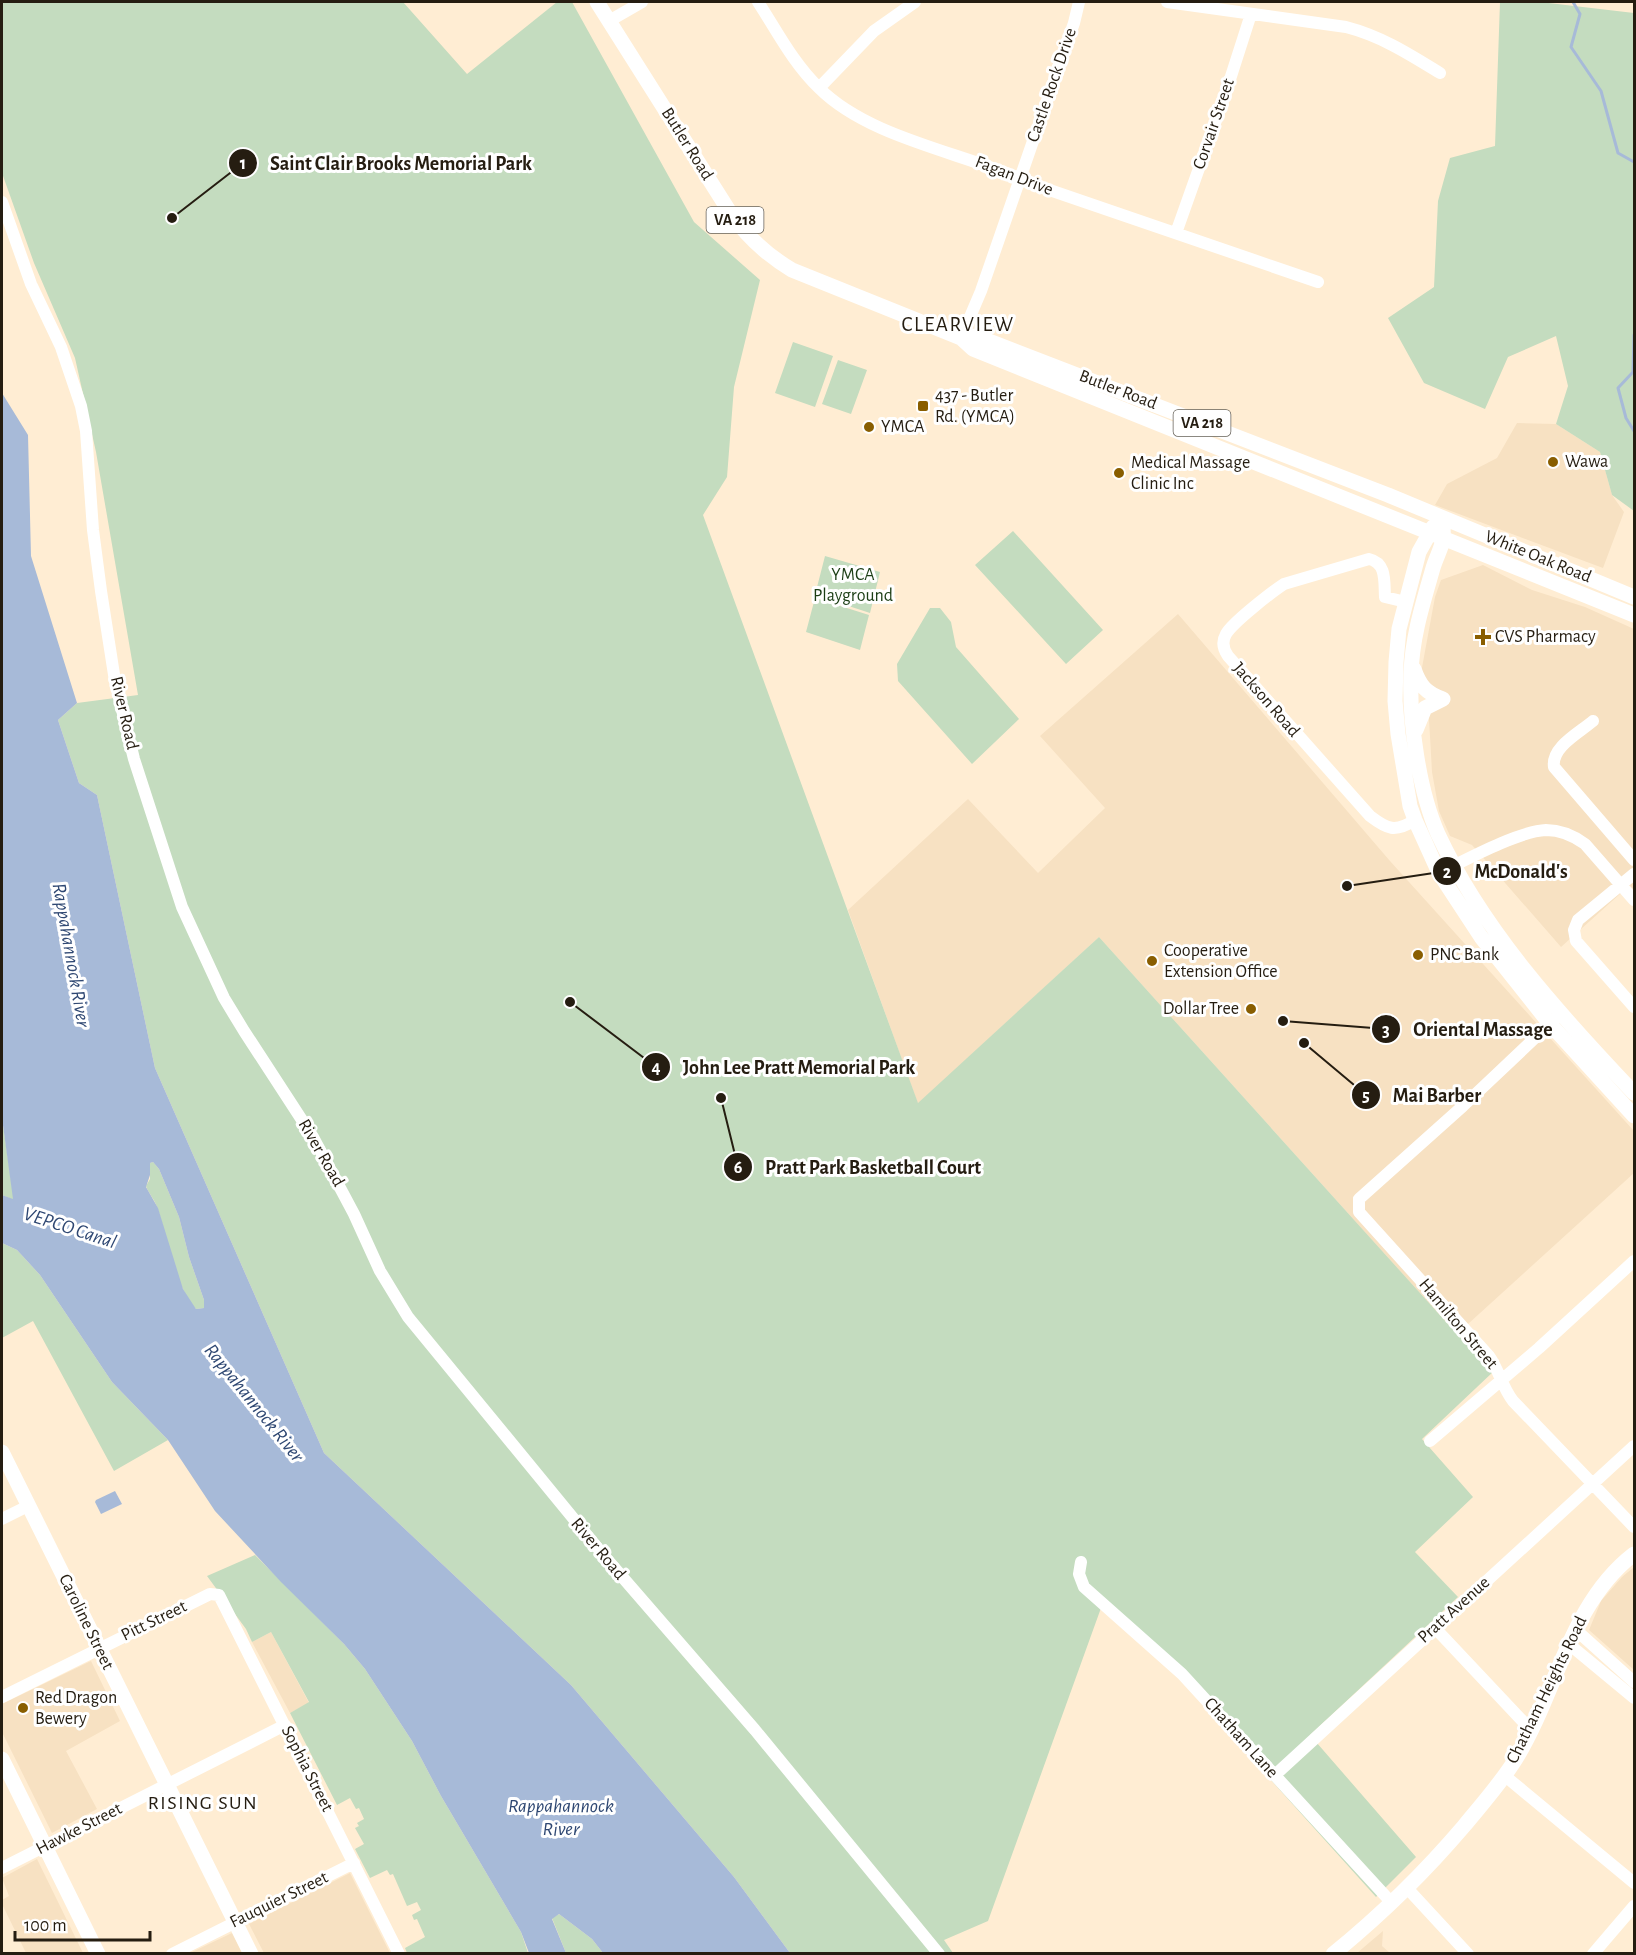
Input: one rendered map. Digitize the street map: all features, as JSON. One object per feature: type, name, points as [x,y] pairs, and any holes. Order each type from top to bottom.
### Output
[{"type":"main road","name":"Butler Road","points":[[597,2],[731,214],[757,245],[773,258],[814,280],[961,338],[973,349],[1428,533]]},
{"type":"main road","name":"Butler Road","points":[[961,338],[975,336],[987,340],[1388,495],[1441,518]]},
{"type":"main road","points":[[1441,518],[1428,533],[1419,552],[1399,629],[1395,700],[1401,760],[1415,820],[1439,873],[1481,937],[1550,1024],[1635,1116]]},
{"type":"main road","points":[[1441,518],[1444,539],[1416,629],[1411,659],[1411,696],[1415,736],[1426,799],[1438,832],[1455,865],[1483,914],[1500,938],[1561,1012],[1635,1093]]},
{"type":"main road","name":"White Oak Road","points":[[1441,518],[1635,597]]},
{"type":"main road","name":"VA 218","points":[[1428,533],[1444,539]]},
{"type":"main road","name":"White Oak Road","points":[[1444,539],[1635,615]]},
{"type":"main road","points":[[1411,659],[1423,688],[1443,699],[1425,708],[1419,718],[1415,736]]},
{"type":"main road","name":"Caroline Street","points":[[2,1452],[251,1953]]},
{"type":"main road","name":"Chatham Heights Road","points":[[1333,1953],[1428,1868],[1504,1776],[1531,1730],[1588,1607],[1603,1584],[1635,1554]]},
{"type":"main road","points":[[2,1759],[98,1953]]},
{"type":"street","points":[[609,21],[642,2]]},
{"type":"street","name":"Fagan Drive","points":[[758,2],[794,58],[819,88],[846,110],[868,122],[1035,185],[1318,282]]},
{"type":"street","points":[[819,88],[874,31],[915,2]]},
{"type":"street","name":"Castle Rock Drive","points":[[961,338],[981,291],[1021,178],[1074,23],[1079,2]]},
{"type":"street","points":[[1167,2],[1364,31],[1396,46],[1440,74]]},
{"type":"street","name":"Corvair Street","points":[[1176,233],[1251,14]]},
{"type":"street","name":"River Road","points":[[2,202],[31,284],[65,357],[81,406],[86,431],[93,530],[101,591],[115,681],[134,759],[182,907],[224,998],[313,1137],[354,1214],[380,1271],[408,1317],[605,1557],[755,1730],[939,1953]]},
{"type":"street","name":"Jackson Road","points":[[1406,602],[1385,597],[1383,569],[1380,564],[1369,559],[1284,584],[1228,631],[1223,644],[1227,656],[1370,816],[1387,828],[1397,828],[1415,820]]},
{"type":"street","points":[[1593,721],[1558,750],[1554,767],[1635,860]]},
{"type":"street","points":[[1439,873],[1533,832],[1557,831],[1585,844],[1635,900]]},
{"type":"street","points":[[1635,874],[1578,920],[1574,930],[1576,941],[1635,1007]]},
{"type":"street","points":[[1550,1024],[1561,1012]]},
{"type":"street","name":"Hamilton Street","points":[[1550,1024],[1359,1199],[1359,1212],[1489,1356],[1513,1401],[1635,1527]]},
{"type":"street","points":[[1430,1441],[1635,1261]]},
{"type":"street","name":"Pratt Avenue","points":[[1275,1775],[1635,1446]]},
{"type":"street","points":[[2,1519],[28,1506]]},
{"type":"street","name":"Chatham Lane","points":[[1081,1562],[1079,1574],[1082,1584],[1176,1668],[1391,1902]]},
{"type":"street","name":"Pitt Street","points":[[2,1697],[210,1594]]},
{"type":"street","name":"Sophia Street","points":[[210,1594],[219,1595],[399,1953]]},
{"type":"street","points":[[1435,1628],[1531,1730]]},
{"type":"street","points":[[1576,1630],[1635,1682]]},
{"type":"street","points":[[1570,1645],[1635,1698]]},
{"type":"street","name":"Hawke Street","points":[[2,1868],[285,1725]]},
{"type":"street","points":[[1504,1776],[1635,1883]]},
{"type":"street","name":"Fauquier Street","points":[[172,1953],[354,1863]]},
{"type":"street","points":[[1407,1888],[1468,1953]]},
{"type":"street","points":[[1593,1953],[1635,1906]]},
{"type":"shaded area","points":[[1517,423],[1556,424],[1600,452],[1612,495],[1624,512],[1603,568],[1435,505],[1447,484],[1497,458]]},
{"type":"shaded area","points":[[1483,565],[1532,590],[1585,607],[1634,629],[1634,890],[1630,885],[1561,947],[1472,845],[1450,836],[1439,811],[1432,772],[1427,683],[1421,673],[1435,597],[1441,580]]},
{"type":"shaded area","points":[[1178,614],[1390,861],[1634,1131],[1634,1173],[1457,1334],[1099,937],[918,1104],[848,910],[968,799],[1038,873],[1105,808],[1040,736]]},
{"type":"shaded area","points":[[1634,1567],[1634,1670],[1589,1630],[1601,1601]]},
{"type":"shaded area","points":[[271,1632],[309,1703],[290,1713],[252,1642]]},
{"type":"shaded area","points":[[91,1661],[120,1721],[66,1751],[97,1809],[52,1833],[2,1732],[2,1704]]},
{"type":"shaded area","points":[[37,1859],[83,1953],[26,1953],[2,1904],[2,1900],[9,1896],[2,1878]]},
{"type":"shaded area","points":[[350,1873],[390,1953],[264,1953],[249,1924]]},
{"type":"shaded area","points":[[1383,1931],[1382,1946],[1390,1953],[1357,1953]]},
{"type":"shaded area","points":[[232,1933],[242,1953],[190,1953]]},
{"type":"green space","points":[[2,2],[403,2],[467,74],[557,2],[572,2],[694,222],[760,280],[734,387],[727,477],[703,515],[918,1103],[1099,937],[1457,1334],[1494,1371],[1422,1439],[1473,1497],[1415,1552],[1458,1597],[1310,1735],[1416,1857],[1376,1897],[1180,1679],[1101,1608],[988,1921],[944,1940],[953,1953],[790,1953],[734,1877],[571,1685],[324,1453],[155,1068],[97,795],[79,783],[58,720],[77,703],[138,695],[96,452],[75,358],[34,263],[2,173]]},
{"type":"green space","points":[[1500,2],[1540,2],[1634,13],[1634,511],[1612,495],[1600,452],[1556,424],[1568,386],[1556,336],[1508,357],[1485,409],[1424,383],[1388,318],[1434,287],[1438,201],[1450,158],[1495,146]]},
{"type":"green space","points":[[793,342],[833,356],[815,407],[775,393]]},
{"type":"green space","name":"YMCA","points":[[838,360],[867,370],[851,414],[822,404]]},
{"type":"green space","points":[[1013,531],[1103,630],[1066,664],[975,565]]},
{"type":"green space","name":"YMCA Playground","points":[[825,556],[880,572],[870,613],[815,595]]},
{"type":"green space","points":[[815,598],[869,615],[860,650],[806,632]]},
{"type":"green space","points":[[930,608],[940,608],[951,622],[956,647],[1019,719],[972,764],[898,681],[897,664]]},
{"type":"green space","points":[[2,1118],[14,1200],[2,1195]]},
{"type":"green space","points":[[153,1162],[159,1169],[179,1217],[189,1257],[204,1300],[204,1308],[196,1309],[183,1289],[156,1204],[146,1186],[150,1179],[150,1163]]},
{"type":"green space","points":[[2,1243],[17,1250],[40,1275],[112,1382],[168,1440],[114,1471],[33,1321],[2,1338]]},
{"type":"green space","points":[[255,1555],[344,1644],[365,1669],[412,1741],[441,1796],[521,1932],[528,1953],[407,1953],[405,1948],[425,1937],[417,1919],[414,1920],[412,1915],[421,1910],[417,1902],[407,1906],[393,1874],[390,1875],[387,1870],[370,1878],[355,1849],[364,1844],[355,1828],[359,1826],[357,1823],[364,1819],[359,1808],[356,1809],[350,1798],[337,1805],[290,1713],[309,1702],[271,1632],[252,1642],[246,1629],[207,1576]]},
{"type":"green space","points":[[559,1914],[592,1939],[603,1953],[566,1953],[552,1918]]},
{"type":"water","name":"Rappahannock River","points":[[2,393],[28,435],[31,556],[77,703],[58,720],[79,783],[97,795],[155,1068],[324,1453],[571,1685],[734,1877],[790,1953],[603,1953],[592,1939],[559,1914],[552,1919],[566,1953],[529,1953],[521,1932],[441,1796],[412,1741],[365,1669],[344,1644],[281,1582],[215,1511],[168,1440],[112,1382],[40,1275],[17,1250],[2,1243],[2,1195],[13,1199],[2,1118]],"holes":[[[153,1162],[159,1169],[179,1217],[189,1257],[204,1300],[204,1308],[196,1309],[183,1289],[158,1208],[146,1187],[150,1175],[150,1163]]]},
{"type":"water","points":[[115,1491],[122,1504],[101,1514],[96,1500]]},
{"type":"waterway","points":[[1573,2],[1580,14],[1571,47],[1601,91],[1618,153],[1634,162]]},
{"type":"waterway","points":[[1634,335],[1633,372],[1618,388],[1626,418],[1634,431]]},
{"type":"place","name":"Saint Clair Brooks Memorial Park","points":[[172,218]]},
{"type":"place","name":"437 - Butler Rd. (YMCA)","points":[[923,406]]},
{"type":"place","name":"YMCA","points":[[869,427]]},
{"type":"place","name":"Wawa","points":[[1553,462]]},
{"type":"place","name":"Medical Massage Clinic Inc","points":[[1119,473]]},
{"type":"place","name":"CVS Pharmacy","points":[[1483,637]]},
{"type":"place","name":"McDonald's","points":[[1347,886]]},
{"type":"place","name":"PNC Bank","points":[[1418,955]]},
{"type":"place","name":"Cooperative Extension Office","points":[[1152,961]]},
{"type":"place","name":"John Lee Pratt Memorial Park","points":[[570,1002]]},
{"type":"place","name":"Dollar Tree","points":[[1251,1009]]},
{"type":"place","name":"Oriental Massage","points":[[1283,1021]]},
{"type":"place","name":"Mai Barber","points":[[1304,1043]]},
{"type":"place","name":"Pratt Park Basketball Court","points":[[721,1098]]},
{"type":"place","name":"Red Dragon Bewery","points":[[23,1708]]},
{"type":"district","name":"CLEARVIEW","points":[[958,324]]},
{"type":"district","name":"RISING SUN","points":[[203,1803]]},
{"type":"water label","name":"VEPCO Canal","points":[[70,1228]]}]
